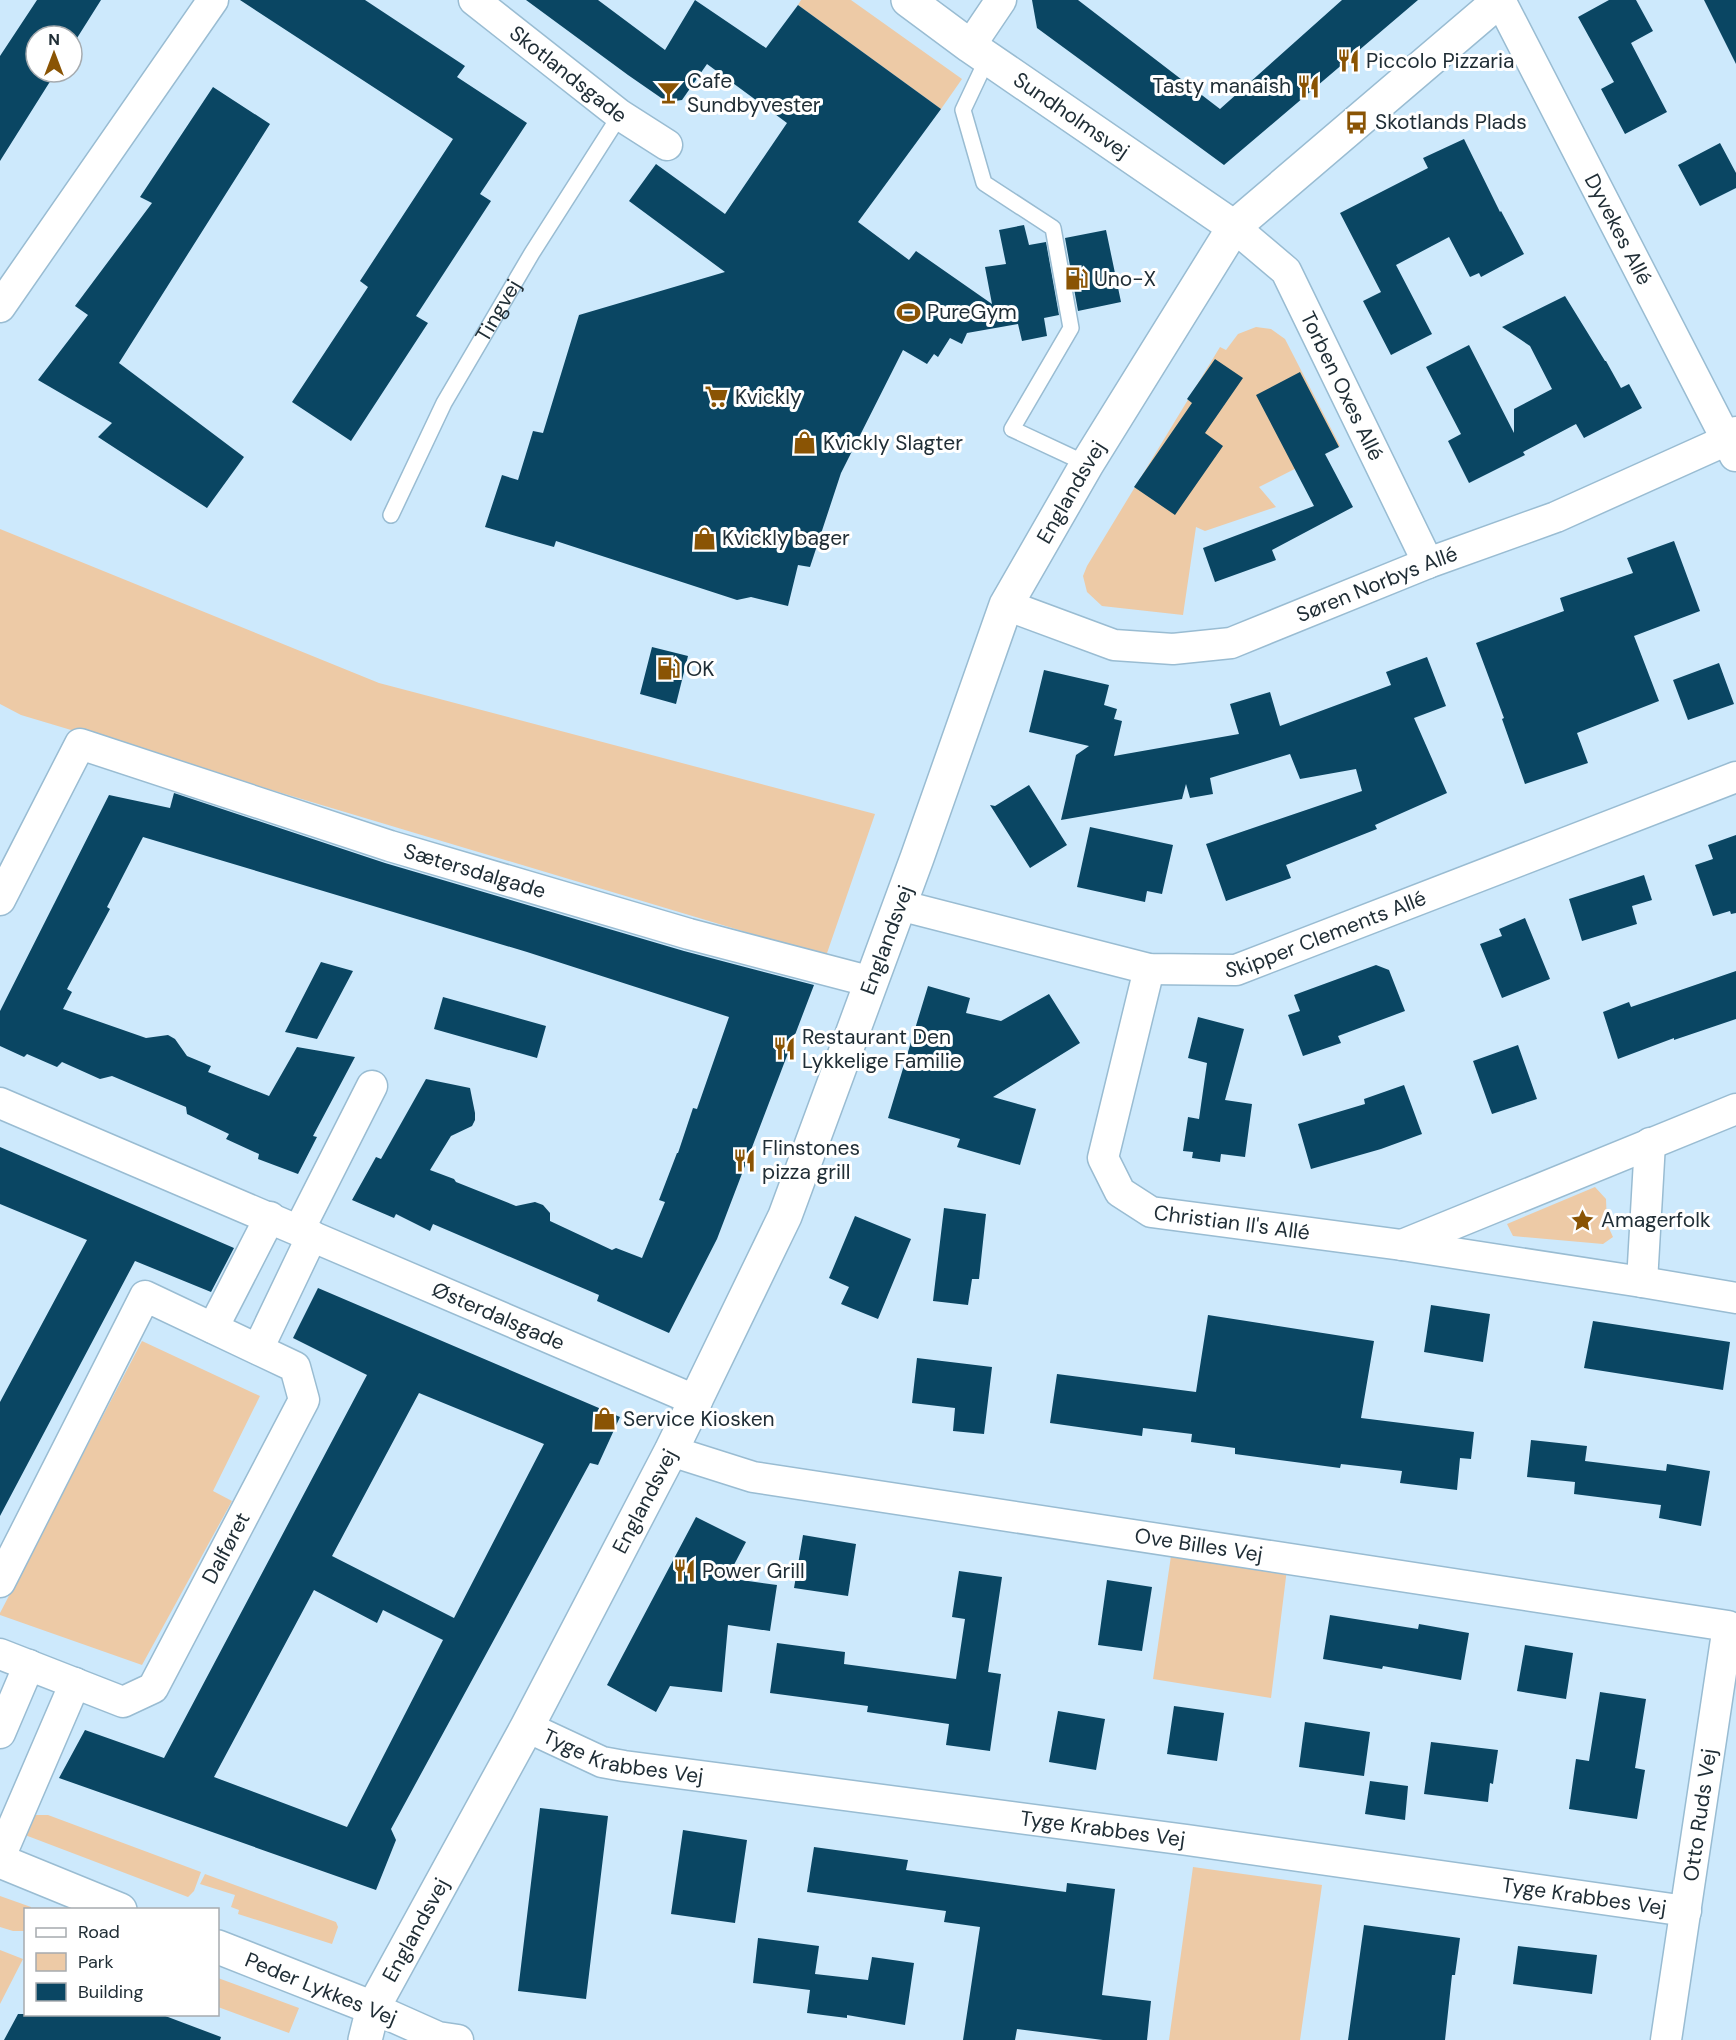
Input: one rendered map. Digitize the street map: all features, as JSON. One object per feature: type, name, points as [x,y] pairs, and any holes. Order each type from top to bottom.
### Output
[{"type":"street","points":[[0,307],[213,0]]},
{"type":"street","name":"Skotlandsgade","points":[[474,0],[620,116],[667,145]]},
{"type":"street","name":"Sundholmsvej","points":[[908,0],[979,52],[1234,227]]},
{"type":"street","points":[[979,52],[1001,0]]},
{"type":"street","name":"Englandsvej","points":[[366,2040],[373,2008],[527,1727],[671,1451],[785,1216],[872,982],[1006,604],[1087,464],[1234,227],[1500,0]]},
{"type":"street","name":"Dyvekes Allé","points":[[1500,0],[1733,444]]},
{"type":"street","name":"Torben Oxes Allé","points":[[1234,227],[1286,271],[1428,563]]},
{"type":"street","name":"Søren Norbys Allé","points":[[1006,604],[1114,645],[1173,650],[1231,643],[1428,563],[1556,517],[1733,444]]},
{"type":"street","name":"Sætersdalgade","points":[[0,900],[81,744],[390,846],[689,934],[872,982]]},
{"type":"street","name":"Skipper Clements Allé","points":[[899,905],[1149,969],[1236,970],[1736,777]]},
{"type":"street","name":"Christian II's Allé","points":[[1149,969],[1103,1158],[1119,1192],[1151,1212],[1402,1245],[1736,1298]]},
{"type":"street","points":[[258,1349],[305,1233],[372,1086]]},
{"type":"street","name":"Østerdalsgade","points":[[0,1103],[697,1401]]},
{"type":"street","name":"Christian II's Allé","points":[[1402,1245],[1736,1109]]},
{"type":"street","points":[[1641,1282],[1650,1143]]},
{"type":"street","points":[[213,1328],[270,1218]]},
{"type":"street","name":"Dalføret","points":[[0,1582],[145,1296],[295,1367],[304,1400],[153,1688],[123,1702],[0,1654]]},
{"type":"street","name":"Ove Billes Vej","points":[[671,1451],[753,1477],[1479,1586],[1728,1626]]},
{"type":"street","name":"Otto Ruds Vej","points":[[1666,2040],[1728,1626]]},
{"type":"street","points":[[0,1733],[29,1665]]},
{"type":"street","points":[[75,1683],[0,1859],[115,1908]]},
{"type":"street","name":"Tyge Krabbes Vej","points":[[527,1727],[603,1762],[624,1766],[1187,1840],[1686,1911]]},
{"type":"street","name":"Peder Lykkes Vej","points":[[219,1947],[373,2008],[438,2037],[458,2040]]},
{"type":"lane","points":[[979,52],[963,110],[984,183],[1053,228],[1071,328],[1012,429],[1087,464]]},
{"type":"lane","name":"Tingvej","points":[[391,515],[444,403],[532,253],[620,116]]},
{"type":"green space","points":[[801,0],[851,0],[962,79],[941,109],[798,5]]},
{"type":"green space","points":[[1256,327],[1271,329],[1285,339],[1340,446],[1259,487],[1276,507],[1205,531],[1196,527],[1183,615],[1102,606],[1087,592],[1083,576],[1087,566],[1220,347],[1226,350],[1238,334]]},
{"type":"green space","points":[[0,529],[379,683],[875,814],[826,956],[21,715],[0,704]]},
{"type":"green space","points":[[1595,1187],[1606,1199],[1607,1224],[1613,1237],[1603,1244],[1513,1236],[1507,1224]]},
{"type":"green space","points":[[142,1341],[260,1396],[213,1491],[232,1501],[142,1665],[0,1615],[0,1613]]},
{"type":"green space","points":[[1172,1549],[1287,1569],[1271,1698],[1153,1679]]},
{"type":"green space","points":[[27,1815],[48,1815],[201,1872],[194,1891],[188,1897],[25,1835]]},
{"type":"green space","points":[[1193,1867],[1322,1885],[1300,2040],[1169,2040]]},
{"type":"green space","points":[[205,1874],[336,1922],[338,1927],[332,1944],[238,1914],[239,1910],[231,1907],[235,1895],[200,1884]]},
{"type":"green space","points":[[0,1896],[31,1907],[24,1908],[24,1931],[13,1931],[0,1927]]},
{"type":"green space","points":[[0,1950],[23,1959],[0,2004]]},
{"type":"green space","points":[[219,1978],[299,2008],[289,2033],[219,2007]]},
{"type":"building","points":[[37,0],[101,0],[84,27],[84,24],[24,24],[24,84],[48,84],[0,161],[0,56]]},
{"type":"building","points":[[240,0],[365,0],[465,66],[457,77],[527,123],[480,194],[491,201],[416,316],[428,323],[351,441],[292,402],[368,287],[360,281],[453,139]]},
{"type":"building","name":"Kvickly","points":[[526,0],[598,0],[665,50],[695,0],[766,48],[798,5],[941,109],[858,222],[909,260],[916,251],[992,304],[985,267],[1006,264],[999,230],[1024,225],[1029,245],[1046,242],[1059,315],[1044,318],[1047,336],[1022,341],[1018,324],[967,333],[962,344],[950,338],[938,357],[934,354],[927,364],[903,350],[841,473],[810,567],[798,565],[788,606],[751,597],[737,600],[556,541],[554,547],[485,527],[502,475],[518,480],[533,431],[543,433],[579,315],[725,272],[629,201],[656,164],[725,214],[787,123],[707,64],[682,100],[667,102]]},
{"type":"building","points":[[1032,0],[1078,0],[1220,109],[1342,0],[1418,0],[1224,165],[1037,28]]},
{"type":"building","points":[[1609,0],[1636,0],[1653,31],[1631,43],[1667,112],[1625,134],[1601,89],[1614,82],[1578,17]]},
{"type":"building","points":[[1704,0],[1736,0],[1736,64]]},
{"type":"building","points":[[213,87],[270,124],[119,363],[244,457],[207,508],[98,437],[112,423],[38,380],[88,315],[75,306],[152,203],[140,197]]},
{"type":"building","points":[[1464,139],[1500,212],[1524,254],[1481,277],[1479,273],[1470,277],[1449,237],[1396,265],[1432,334],[1391,355],[1363,301],[1381,292],[1340,213],[1428,168],[1423,158]]},
{"type":"building","points":[[1720,143],[1736,173],[1736,188],[1700,206],[1678,165]]},
{"type":"building","points":[[1106,230],[1121,302],[1078,311],[1065,238]]},
{"type":"building","points":[[1565,296],[1621,388],[1629,384],[1642,408],[1584,438],[1576,424],[1523,452],[1525,455],[1469,483],[1448,441],[1461,434],[1426,367],[1469,345],[1514,433],[1514,409],[1552,389],[1530,346],[1502,327]]},
{"type":"building","points":[[1215,359],[1243,378],[1205,433],[1223,446],[1175,515],[1134,487],[1192,403],[1187,399]]},
{"type":"building","points":[[1300,372],[1339,447],[1325,454],[1353,507],[1272,550],[1276,560],[1215,582],[1203,548],[1314,506],[1256,395]]},
{"type":"building","points":[[1674,541],[1700,611],[1634,636],[1659,701],[1577,733],[1588,763],[1525,784],[1502,719],[1504,718],[1476,643],[1564,611],[1560,598],[1633,573],[1627,558]]},
{"type":"building","points":[[652,647],[688,656],[676,704],[640,694]]},
{"type":"building","points":[[1427,657],[1446,706],[1414,718],[1447,793],[1375,825],[1377,829],[1286,865],[1291,878],[1226,901],[1206,844],[1362,791],[1356,769],[1300,779],[1290,754],[1210,778],[1213,794],[1190,798],[1186,784],[1182,799],[1061,820],[1076,755],[1089,746],[1029,732],[1044,670],[1109,685],[1104,705],[1117,709],[1114,719],[1122,721],[1114,756],[1239,734],[1230,704],[1270,692],[1280,726],[1391,685],[1386,672]]},
{"type":"building","points":[[1719,663],[1734,704],[1688,720],[1673,680]]},
{"type":"building","points":[[1029,785],[1067,845],[1030,868],[990,805],[995,806]]},
{"type":"building","points":[[174,793],[385,863],[684,951],[814,985],[717,1239],[669,1333],[597,1301],[599,1295],[433,1224],[430,1231],[396,1214],[394,1218],[352,1200],[376,1157],[381,1159],[426,1079],[470,1088],[475,1113],[472,1126],[451,1136],[430,1170],[516,1206],[535,1202],[543,1205],[550,1213],[550,1221],[612,1250],[616,1248],[642,1258],[665,1202],[659,1200],[693,1108],[697,1109],[729,1017],[527,952],[143,837],[107,907],[110,909],[67,989],[72,992],[63,1009],[146,1038],[168,1035],[175,1039],[187,1056],[211,1066],[208,1072],[269,1096],[297,1047],[355,1057],[313,1136],[317,1137],[298,1174],[258,1159],[259,1154],[226,1139],[229,1134],[187,1114],[186,1107],[112,1076],[100,1079],[62,1062],[57,1067],[27,1054],[24,1057],[0,1046],[0,1011],[109,795],[170,808]]},
{"type":"building","points":[[1090,827],[1173,845],[1162,894],[1147,891],[1145,902],[1077,887]]},
{"type":"building","points":[[1736,835],[1736,913],[1731,914],[1730,911],[1713,916],[1695,865],[1713,859],[1708,845]]},
{"type":"building","points":[[1644,875],[1652,900],[1632,906],[1637,924],[1582,941],[1569,899]]},
{"type":"building","points":[[1525,918],[1550,979],[1502,998],[1480,944],[1502,936],[1499,929]]},
{"type":"building","points":[[321,962],[353,971],[317,1039],[285,1032]]},
{"type":"building","points":[[1376,965],[1389,970],[1405,1011],[1338,1036],[1341,1043],[1303,1056],[1288,1015],[1300,1011],[1294,995]]},
{"type":"building","points":[[1736,971],[1736,1019],[1674,1040],[1674,1038],[1618,1059],[1603,1012],[1629,1002],[1631,1007]]},
{"type":"building","points":[[928,986],[970,998],[966,1013],[1001,1021],[1049,994],[1080,1043],[993,1097],[1036,1109],[1020,1165],[957,1147],[960,1139],[888,1118]]},
{"type":"building","points":[[443,997],[546,1026],[537,1058],[434,1029]]},
{"type":"building","points":[[1198,1017],[1244,1029],[1225,1100],[1252,1104],[1245,1157],[1221,1154],[1220,1162],[1192,1158],[1193,1152],[1183,1151],[1188,1117],[1199,1119],[1207,1063],[1188,1058]]},
{"type":"building","points":[[1518,1045],[1537,1099],[1492,1114],[1473,1061]]},
{"type":"building","points":[[1404,1085],[1422,1134],[1381,1149],[1311,1169],[1298,1124],[1365,1104],[1364,1099]]},
{"type":"building","points":[[0,1147],[234,1248],[211,1292],[135,1261],[0,1516],[0,1402],[87,1240],[0,1204]]},
{"type":"building","points":[[944,1208],[986,1214],[979,1279],[972,1279],[968,1305],[933,1301]]},
{"type":"building","points":[[855,1216],[911,1239],[878,1319],[841,1304],[849,1287],[829,1278]]},
{"type":"building","points":[[318,1288],[620,1417],[598,1465],[590,1463],[391,1829],[396,1840],[376,1890],[59,1778],[85,1730],[164,1758],[367,1375],[293,1338]],"holes":[[[419,1393],[544,1444],[454,1618],[332,1556]],[[314,1590],[377,1623],[383,1610],[443,1640],[347,1827],[214,1777]]]},
{"type":"building","points":[[1431,1305],[1490,1314],[1483,1362],[1424,1352]]},
{"type":"building","points":[[1208,1315],[1374,1341],[1361,1418],[1474,1432],[1471,1459],[1460,1458],[1457,1490],[1400,1483],[1402,1471],[1341,1464],[1340,1468],[1235,1454],[1235,1448],[1191,1442],[1192,1434],[1143,1428],[1142,1436],[1050,1423],[1057,1374],[1196,1392]]},
{"type":"building","points":[[1593,1321],[1730,1342],[1723,1390],[1584,1368]]},
{"type":"building","points":[[917,1358],[992,1367],[984,1434],[953,1431],[955,1408],[912,1403]]},
{"type":"building","points":[[1531,1440],[1587,1446],[1585,1461],[1666,1471],[1667,1464],[1710,1471],[1701,1526],[1659,1518],[1661,1505],[1574,1494],[1575,1482],[1527,1477]]},
{"type":"building","points":[[696,1517],[746,1542],[727,1578],[777,1585],[770,1631],[728,1625],[722,1692],[670,1686],[656,1712],[607,1685]]},
{"type":"building","points":[[803,1535],[856,1544],[848,1596],[794,1588]]},
{"type":"building","points":[[959,1571],[1002,1577],[988,1672],[1001,1674],[990,1751],[946,1745],[949,1724],[867,1712],[868,1706],[770,1693],[777,1643],[845,1652],[844,1664],[956,1679],[965,1619],[952,1617]]},
{"type":"building","points":[[1107,1580],[1152,1587],[1142,1651],[1098,1645]]},
{"type":"building","points":[[1330,1615],[1418,1629],[1419,1624],[1469,1633],[1461,1680],[1383,1666],[1382,1669],[1323,1659]]},
{"type":"building","points":[[1525,1645],[1573,1653],[1566,1699],[1517,1691]]},
{"type":"building","points":[[1600,1692],[1646,1699],[1635,1768],[1645,1770],[1637,1819],[1569,1809],[1576,1759],[1589,1761]]},
{"type":"building","points":[[1174,1706],[1224,1713],[1217,1761],[1167,1754]]},
{"type":"building","points":[[1058,1711],[1105,1719],[1096,1770],[1049,1762]]},
{"type":"building","points":[[1305,1722],[1370,1732],[1364,1776],[1299,1767]]},
{"type":"building","points":[[1431,1742],[1498,1750],[1488,1802],[1424,1794]]},
{"type":"building","points":[[1370,1781],[1408,1786],[1405,1820],[1365,1814]]},
{"type":"building","points":[[540,1808],[608,1816],[586,1999],[518,1991]]},
{"type":"building","points":[[683,1830],[747,1840],[735,1923],[671,1914]]},
{"type":"building","points":[[814,1847],[908,1860],[906,1870],[1066,1892],[1067,1883],[1115,1889],[1102,1995],[1151,2001],[1147,2040],[1103,2040],[1017,2029],[1015,2040],[963,2040],[980,1927],[944,1922],[946,1911],[807,1892]]},
{"type":"building","points":[[1364,1925],[1460,1938],[1455,1975],[1452,1975],[1445,2040],[1348,2040]]},
{"type":"building","points":[[758,1938],[819,1946],[815,1974],[868,1980],[872,1957],[914,1963],[905,2025],[847,2015],[847,2018],[807,2013],[810,1990],[753,1983]]},
{"type":"building","points":[[1518,1946],[1597,1955],[1592,1994],[1513,1984]]},
{"type":"building","points":[[18,2014],[24,2014],[24,2016],[165,2016],[221,2037],[220,2040],[4,2040]]},
{"type":"place","name":"Piccolo Pizzaria","points":[[1348,61]]},
{"type":"place","name":"Tasty manaish","points":[[1309,86]]},
{"type":"place","name":"Cafe Sundbyvester","points":[[669,93]]},
{"type":"place","name":"Skotlands Plads","points":[[1357,122]]},
{"type":"place","name":"Uno-X","points":[[1076,279]]},
{"type":"place","name":"PureGym","points":[[909,312]]},
{"type":"place","name":"Kvickly","points":[[717,397]]},
{"type":"place","name":"Kvickly Slagter","points":[[805,443]]},
{"type":"place","name":"Kvickly bager","points":[[704,538]]},
{"type":"place","name":"OK","points":[[668,669]]},
{"type":"place","name":"Restaurant Den Lykkelige Familie","points":[[784,1049]]},
{"type":"place","name":"Flinstones pizza grill","points":[[744,1160]]},
{"type":"place","name":"Amagerfolk","points":[[1583,1220]]},
{"type":"place","name":"Service Kiosken","points":[[605,1419]]},
{"type":"place","name":"Power Grill","points":[[684,1571]]}]
